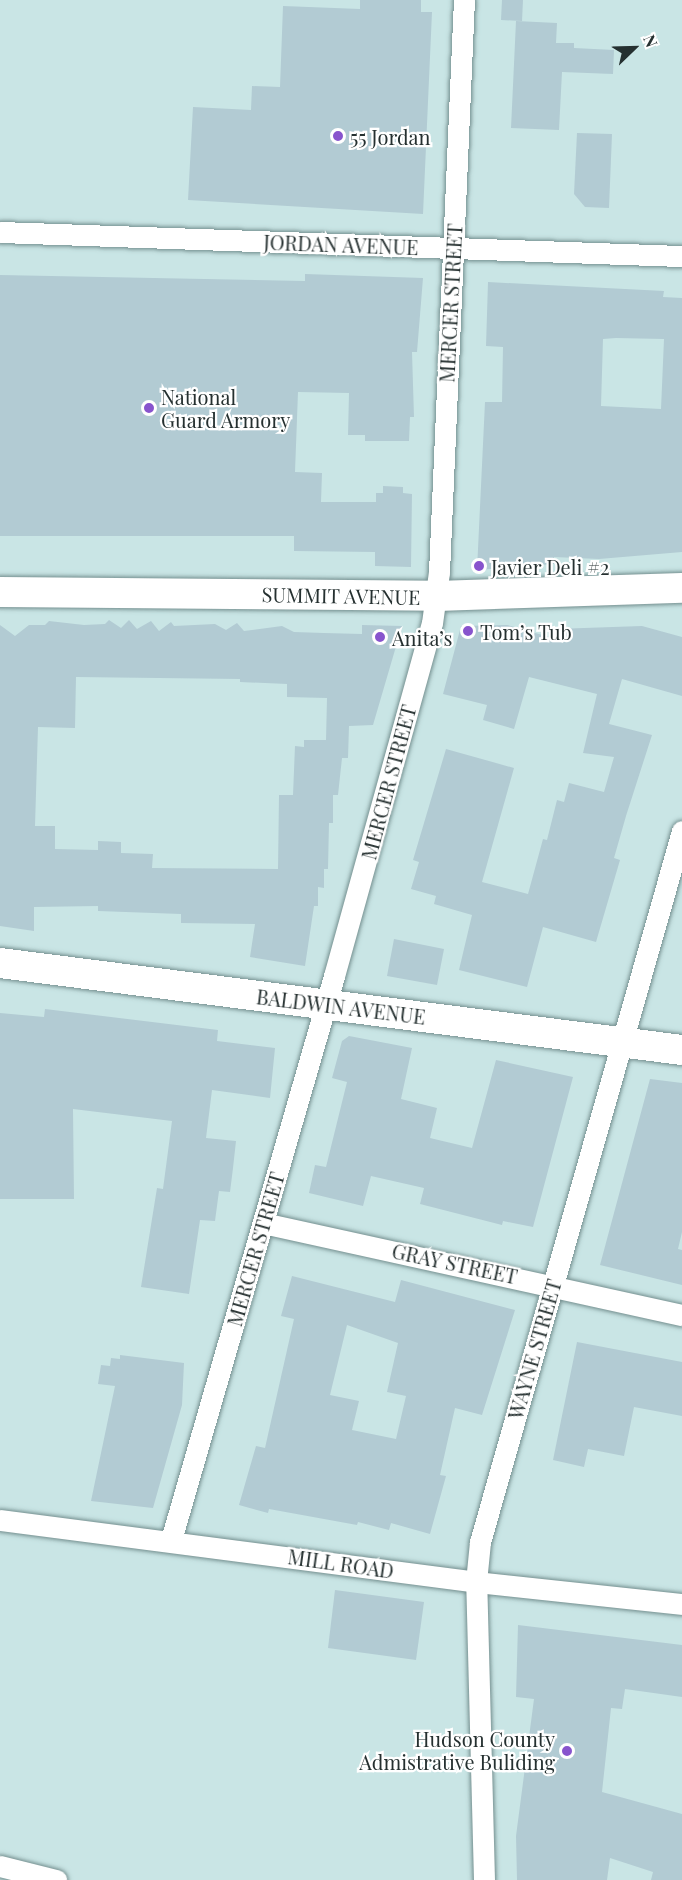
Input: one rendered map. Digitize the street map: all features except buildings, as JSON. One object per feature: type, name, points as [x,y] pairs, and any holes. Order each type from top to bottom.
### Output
[{"type":"street","name":"MERCER STREET","points":[[171,1540],[326,1005],[436,596],[464,0]]},
{"type":"street","name":"JORDAN AVENUE","points":[[0,232],[682,256]]},
{"type":"street","name":"SUMMIT AVENUE","points":[[0,592],[436,596],[682,588]]},
{"type":"street","name":"WAYNE STREET","points":[[484,1880],[476,1582],[480,1542],[682,831]]},
{"type":"street","name":"BALDWIN AVENUE","points":[[0,963],[682,1050]]},
{"type":"street","name":"GRAY STREET","points":[[263,1223],[552,1283],[682,1315]]},
{"type":"street","name":"MILL ROAD","points":[[0,1520],[171,1540],[476,1582],[682,1604]]},
{"type":"street","points":[[0,1866],[56,1880]]},
{"type":"place","name":"55 Jordan","points":[[338,136]]},
{"type":"place","name":"National Guard Armory","points":[[149,408]]},
{"type":"place","name":"Javier Deli #2","points":[[479,566]]},
{"type":"place","name":"Tom’s Tub","points":[[468,631]]},
{"type":"place","name":"Anita’s","points":[[380,637]]},
{"type":"place","name":"Hudson County Admistrative Buliding","points":[[567,1751]]}]
